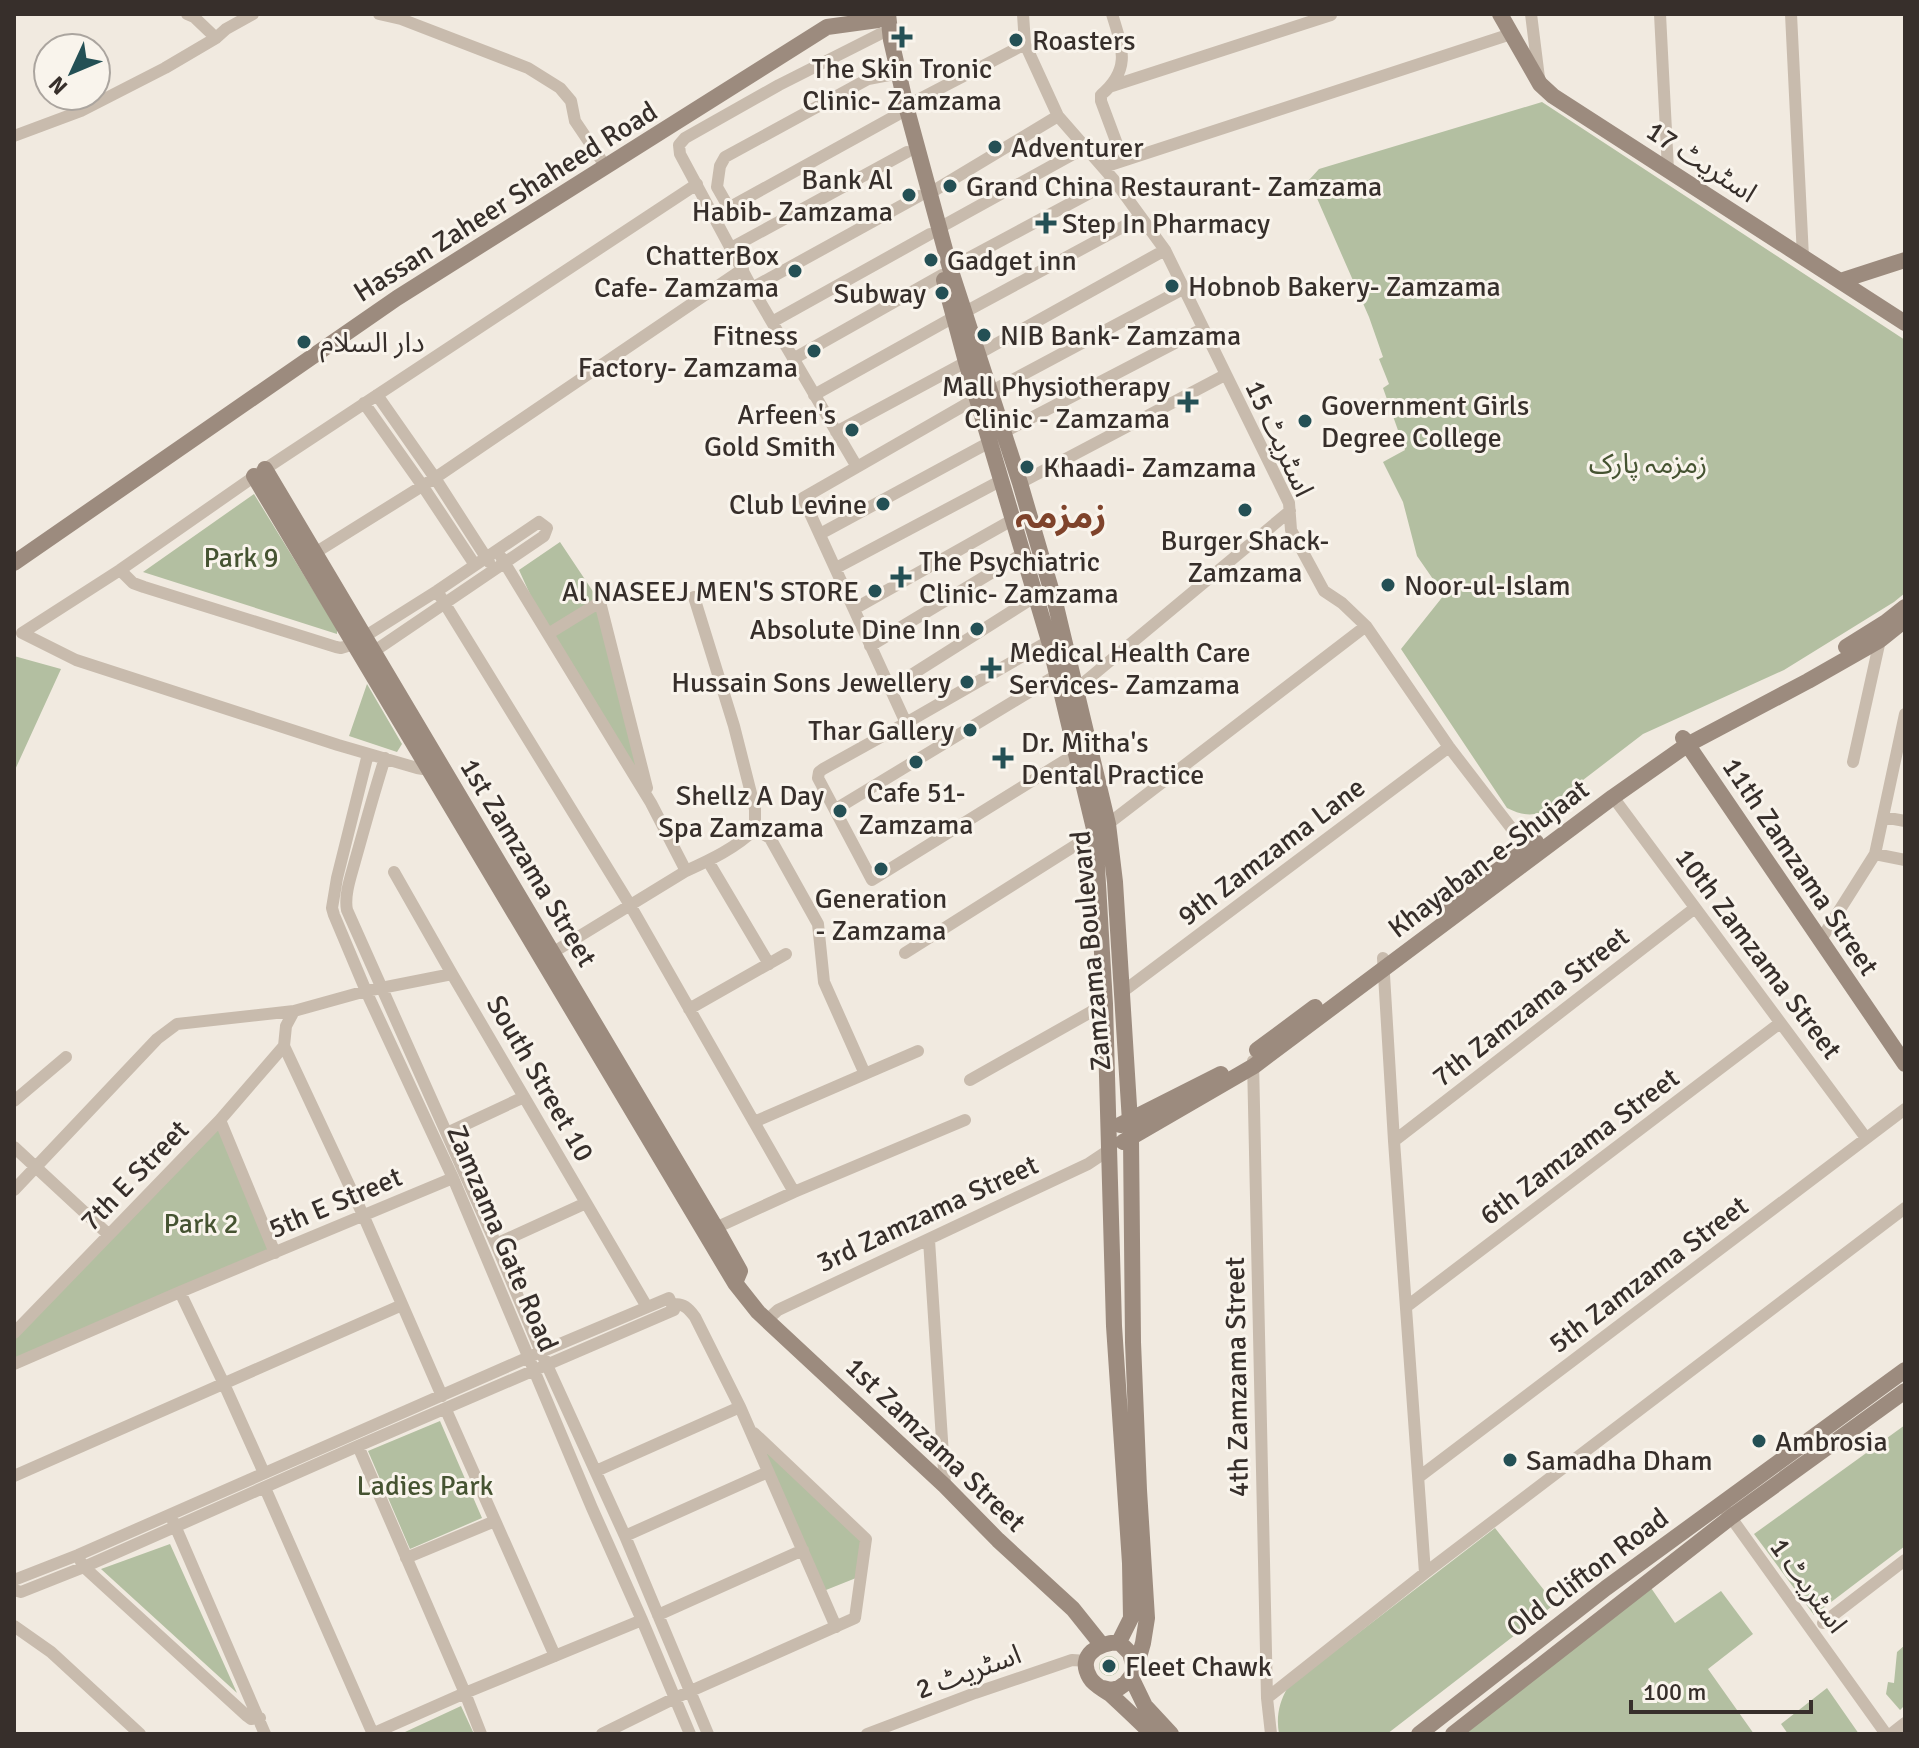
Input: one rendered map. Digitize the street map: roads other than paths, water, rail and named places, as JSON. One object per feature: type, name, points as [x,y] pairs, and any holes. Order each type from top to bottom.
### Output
[{"type":"main road","name":"اسٹریٹ 17","points":[[1500,14],[1540,84],[1553,96],[1905,323]]},
{"type":"main road","name":"Hassan Zaheer Shaheed Road","points":[[14,563],[397,298],[827,27],[881,20]]},
{"type":"main road","name":"Zamzama Boulevard","points":[[881,20],[889,75],[996,437],[1002,480],[1115,882],[1131,1138],[1133,1342],[1147,1618],[1133,1674]]},
{"type":"main road","name":"Zamzama Boulevard","points":[[881,20],[891,40],[907,152],[924,195]]},
{"type":"main road","points":[[1840,281],[1905,260]]},
{"type":"main road","name":"Zamzama Boulevard","points":[[996,437],[1020,483],[1056,606],[1101,829],[1114,1326],[1130,1563],[1131,1618],[1119,1642]]},
{"type":"main road","name":"1st Zamzama Street","points":[[260,473],[675,1171],[740,1271],[735,1283],[767,1320],[1073,1609],[1101,1644]]},
{"type":"main road","name":"Khayaban-e-Shujaat","points":[[1531,853],[1631,770],[1806,671],[1905,607]]},
{"type":"main road","name":"Khayaban-e-Shujaat","points":[[1109,1150],[1253,1060],[1531,853],[1613,797],[1684,740],[1778,699],[1880,640],[1905,621]]},
{"type":"main road","name":"11th Zamzama Street","points":[[1684,740],[1905,1064]]},
{"type":"main road","name":"1st Zamzama Street","points":[[515,903],[552,953],[587,1024]]},
{"type":"main road","name":"Khayaban-e-Shujaat","points":[[1108,1131],[1253,1060]]},
{"type":"main road","name":"Old Clifton Road","points":[[1453,1734],[1726,1510],[1905,1370]]},
{"type":"main road","name":"Old Clifton Road","points":[[1419,1734],[1606,1588],[1905,1391]]},
{"type":"main road","points":[[1133,1674],[1119,1688],[1103,1688],[1089,1677],[1087,1661],[1101,1644],[1119,1642],[1130,1653],[1133,1674],[1145,1706],[1171,1734]]},
{"type":"main road","points":[[1103,1688],[1152,1734]]},
{"type":"street","points":[[187,14],[216,38]]},
{"type":"street","points":[[14,136],[81,111],[165,68],[253,14]]},
{"type":"street","points":[[379,14],[404,16],[528,68],[560,88],[571,101],[575,121],[606,167]]},
{"type":"street","name":"اسٹریٹ 15","points":[[1023,14],[1025,44],[1058,116],[1104,167],[1165,250],[1289,503],[1291,530],[1324,591],[1366,626],[1449,747],[1531,853]]},
{"type":"street","points":[[1112,14],[1123,60],[1120,73],[1112,86],[1101,95],[1101,101],[1123,160]]},
{"type":"street","points":[[1531,14],[1540,84]]},
{"type":"street","points":[[1660,14],[1668,170]]},
{"type":"street","points":[[1791,14],[1803,257]]},
{"type":"street","points":[[1112,86],[1331,15]]},
{"type":"street","points":[[857,467],[752,288],[678,150],[681,142],[881,20]]},
{"type":"street","points":[[1104,167],[1511,34]]},
{"type":"street","points":[[713,216],[1025,44]]},
{"type":"street","points":[[729,208],[717,187],[720,166],[725,157],[868,79],[889,75]]},
{"type":"street","points":[[752,288],[924,195],[1058,116]]},
{"type":"street","points":[[772,322],[1086,147]]},
{"type":"street","points":[[731,248],[907,152]]},
{"type":"street","points":[[793,359],[1114,180]]},
{"type":"street","points":[[433,764],[417,768],[368,754],[76,660],[22,633],[697,184]]},
{"type":"street","points":[[814,395],[1141,217]]},
{"type":"street","points":[[836,432],[1165,250]]},
{"type":"street","points":[[309,557],[435,478],[743,269]]},
{"type":"street","points":[[906,723],[803,498],[983,395],[1183,289]]},
{"type":"street","points":[[820,534],[1202,329]]},
{"type":"street","points":[[1020,483],[1225,375]]},
{"type":"street","points":[[377,395],[548,634],[651,803],[686,871]]},
{"type":"street","points":[[364,403],[475,565]]},
{"type":"street","points":[[836,568],[1002,480]]},
{"type":"street","points":[[1075,690],[1290,511]]},
{"type":"street","points":[[854,609],[1014,519]]},
{"type":"street","points":[[120,570],[133,583],[144,587],[341,648],[364,645],[444,604],[544,536],[547,528],[539,522],[364,645]]},
{"type":"street","points":[[870,646],[1024,553]]},
{"type":"street","points":[[437,591],[630,905],[794,1192]]},
{"type":"street","points":[[889,689],[1036,596]]},
{"type":"street","points":[[552,953],[746,838],[755,829],[755,809],[734,726],[694,597]]},
{"type":"street","points":[[548,634],[600,602],[651,803]]},
{"type":"street","points":[[905,953],[1101,829],[1366,626]]},
{"type":"street","points":[[1853,762],[1880,640]]},
{"type":"street","points":[[1049,641],[819,772],[818,778],[872,880],[1077,753]]},
{"type":"street","points":[[836,809],[1057,675]]},
{"type":"street","points":[[1820,941],[1875,854],[1883,817],[1898,776],[1905,714]]},
{"type":"street","name":"9th Zamzama Lane","points":[[1121,993],[1449,747]]},
{"type":"street","name":"Zamzama Gate Road","points":[[368,754],[332,908],[366,991],[501,1276],[541,1368],[596,1471],[708,1734]]},
{"type":"street","name":"Zamzama Gate Road","points":[[385,758],[345,903],[496,1244],[501,1276]]},
{"type":"street","name":"10th Zamzama Street","points":[[1613,797],[1866,1138]]},
{"type":"street","points":[[1883,817],[1905,821]]},
{"type":"street","points":[[755,829],[770,838],[818,924],[824,982],[865,1074]]},
{"type":"street","points":[[1875,854],[1905,860]]},
{"type":"street","points":[[708,861],[769,964]]},
{"type":"street","name":"South Street 10","points":[[394,872],[647,1307]]},
{"type":"street","name":"7th Zamzama Street","points":[[1394,1141],[1695,908]]},
{"type":"street","points":[[689,1009],[786,954]]},
{"type":"street","points":[[1383,964],[1425,1573]]},
{"type":"street","points":[[14,1190],[170,1028],[185,1023],[294,1011],[366,991],[452,974]]},
{"type":"street","points":[[970,1080],[1105,1004]]},
{"type":"street","points":[[294,1011],[286,1026],[284,1046],[364,1217],[442,1396]]},
{"type":"street","name":"6th Zamzama Street","points":[[1406,1307],[1780,1023]]},
{"type":"street","name":"7th E Street","points":[[14,1333],[220,1120],[284,1046]]},
{"type":"street","points":[[754,1122],[918,1051]]},
{"type":"street","points":[[14,1101],[66,1057]]},
{"type":"street","name":"4th Zamzama Street","points":[[1253,1060],[1267,1698],[1271,1734]]},
{"type":"street","points":[[447,1133],[524,1097]]},
{"type":"street","name":"5th Zamzama Street","points":[[1419,1477],[1905,1109]]},
{"type":"street","points":[[220,1120],[275,1253]]},
{"type":"street","points":[[711,1230],[965,1120]]},
{"type":"street","points":[[14,1147],[109,1235]]},
{"type":"street","name":"3rd Zamzama Street","points":[[767,1320],[778,1310],[1088,1164],[1109,1150]]},
{"type":"street","name":"5th E Street","points":[[14,1364],[453,1178]]},
{"type":"street","points":[[496,1244],[586,1203]]},
{"type":"street","points":[[1267,1698],[1425,1573],[1905,1208]]},
{"type":"street","points":[[929,1240],[945,1486]]},
{"type":"street","points":[[180,1292],[264,1473]]},
{"type":"street","points":[[14,1590],[21,1592],[81,1561],[173,1521],[265,1488],[358,1446],[402,1421],[442,1396],[669,1298],[674,1310],[446,1410],[402,1421],[264,1473],[173,1521]]},
{"type":"street","points":[[14,1476],[402,1305]]},
{"type":"street","points":[[672,1305],[685,1306],[695,1317],[740,1407],[836,1627]]},
{"type":"street","name":"Zamzama Gate Road","points":[[541,1368],[592,1508],[690,1734]]},
{"type":"street","points":[[596,1471],[740,1407]]},
{"type":"street","points":[[446,1410],[555,1656]]},
{"type":"street","points":[[602,1734],[855,1618],[866,1539],[748,1428]]},
{"type":"street","points":[[358,1446],[481,1734]]},
{"type":"street","points":[[625,1536],[768,1472]]},
{"type":"street","points":[[265,1488],[373,1734],[642,1620]]},
{"type":"street","points":[[592,1508],[610,1502]]},
{"type":"street","name":"اسٹریٹ 1","points":[[1726,1510],[1888,1734]]},
{"type":"street","points":[[173,1521],[265,1734]]},
{"type":"street","points":[[406,1558],[495,1521]]},
{"type":"street","points":[[658,1615],[803,1550]]},
{"type":"street","points":[[1823,1623],[1905,1560]]},
{"type":"street","points":[[14,1580],[81,1561]]},
{"type":"street","points":[[81,1561],[247,1716],[260,1718]]},
{"type":"street","points":[[14,1626],[51,1652],[140,1734]]},
{"type":"street","points":[[658,1658],[673,1651]]},
{"type":"street","name":"اسٹریٹ 2","points":[[867,1734],[1072,1660],[1087,1661]]},
{"type":"street","points":[[1888,1734],[1905,1723]]},
{"type":"place","name":"The Skin Tronic Clinic- Zamzama","points":[[902,37]]},
{"type":"place","name":"Roasters","points":[[1016,40]]},
{"type":"place","name":"Adventurer","points":[[995,147]]},
{"type":"place","name":"Grand China Restaurant- Zamzama","points":[[950,186]]},
{"type":"place","name":"Bank Al Habib- Zamzama","points":[[909,195]]},
{"type":"place","name":"Step In Pharmacy","points":[[1046,223]]},
{"type":"place","name":"Gadget inn","points":[[931,260]]},
{"type":"place","name":"ChatterBox Cafe- Zamzama","points":[[795,271]]},
{"type":"place","name":"Hobnob Bakery- Zamzama","points":[[1172,286]]},
{"type":"place","name":"Subway","points":[[942,293]]},
{"type":"place","name":"NIB Bank- Zamzama","points":[[984,335]]},
{"type":"place","name":"دار السلام","points":[[304,342]]},
{"type":"place","name":"Fitness Factory- Zamzama","points":[[814,351]]},
{"type":"place","name":"Mall Physiotherapy Clinic - Zamzama","points":[[1188,402]]},
{"type":"place","name":"Government Girls Degree College","points":[[1305,421]]},
{"type":"place","name":"Arfeen's Gold Smith","points":[[852,430]]},
{"type":"place","name":"Khaadi- Zamzama","points":[[1027,467]]},
{"type":"place","name":"Club Levine","points":[[883,504]]},
{"type":"place","name":"Burger Shack- Zamzama","points":[[1245,510]]},
{"type":"place","name":"The Psychiatric Clinic- Zamzama","points":[[901,577]]},
{"type":"place","name":"Noor-ul-Islam","points":[[1388,585]]},
{"type":"place","name":"Al NASEEJ MEN'S STORE","points":[[875,591]]},
{"type":"place","name":"Absolute Dine Inn","points":[[977,629]]},
{"type":"place","name":"Medical Health Care Services- Zamzama","points":[[991,668]]},
{"type":"place","name":"Hussain Sons Jewellery","points":[[967,682]]},
{"type":"place","name":"Thar Gallery","points":[[970,730]]},
{"type":"place","name":"Dr. Mitha's Dental Practice","points":[[1003,758]]},
{"type":"place","name":"Cafe 51- Zamzama","points":[[916,762]]},
{"type":"place","name":"Shellz A Day Spa Zamzama","points":[[840,811]]},
{"type":"place","name":"Generation - Zamzama","points":[[881,869]]},
{"type":"place","name":"Ambrosia","points":[[1759,1441]]},
{"type":"place","name":"Samadha Dham","points":[[1510,1460]]},
{"type":"place","name":"Fleet Chawk","points":[[1109,1666]]},
{"type":"district","name":"زمزمہ","points":[[1061,515]]},
{"type":"park label","name":"زمزمہ پارک","points":[[1648,463]]},
{"type":"park label","name":"Park 9","points":[[241,557]]},
{"type":"park label","name":"Park 2","points":[[201,1223]]},
{"type":"park label","name":"Ladies Park","points":[[425,1485]]}]
